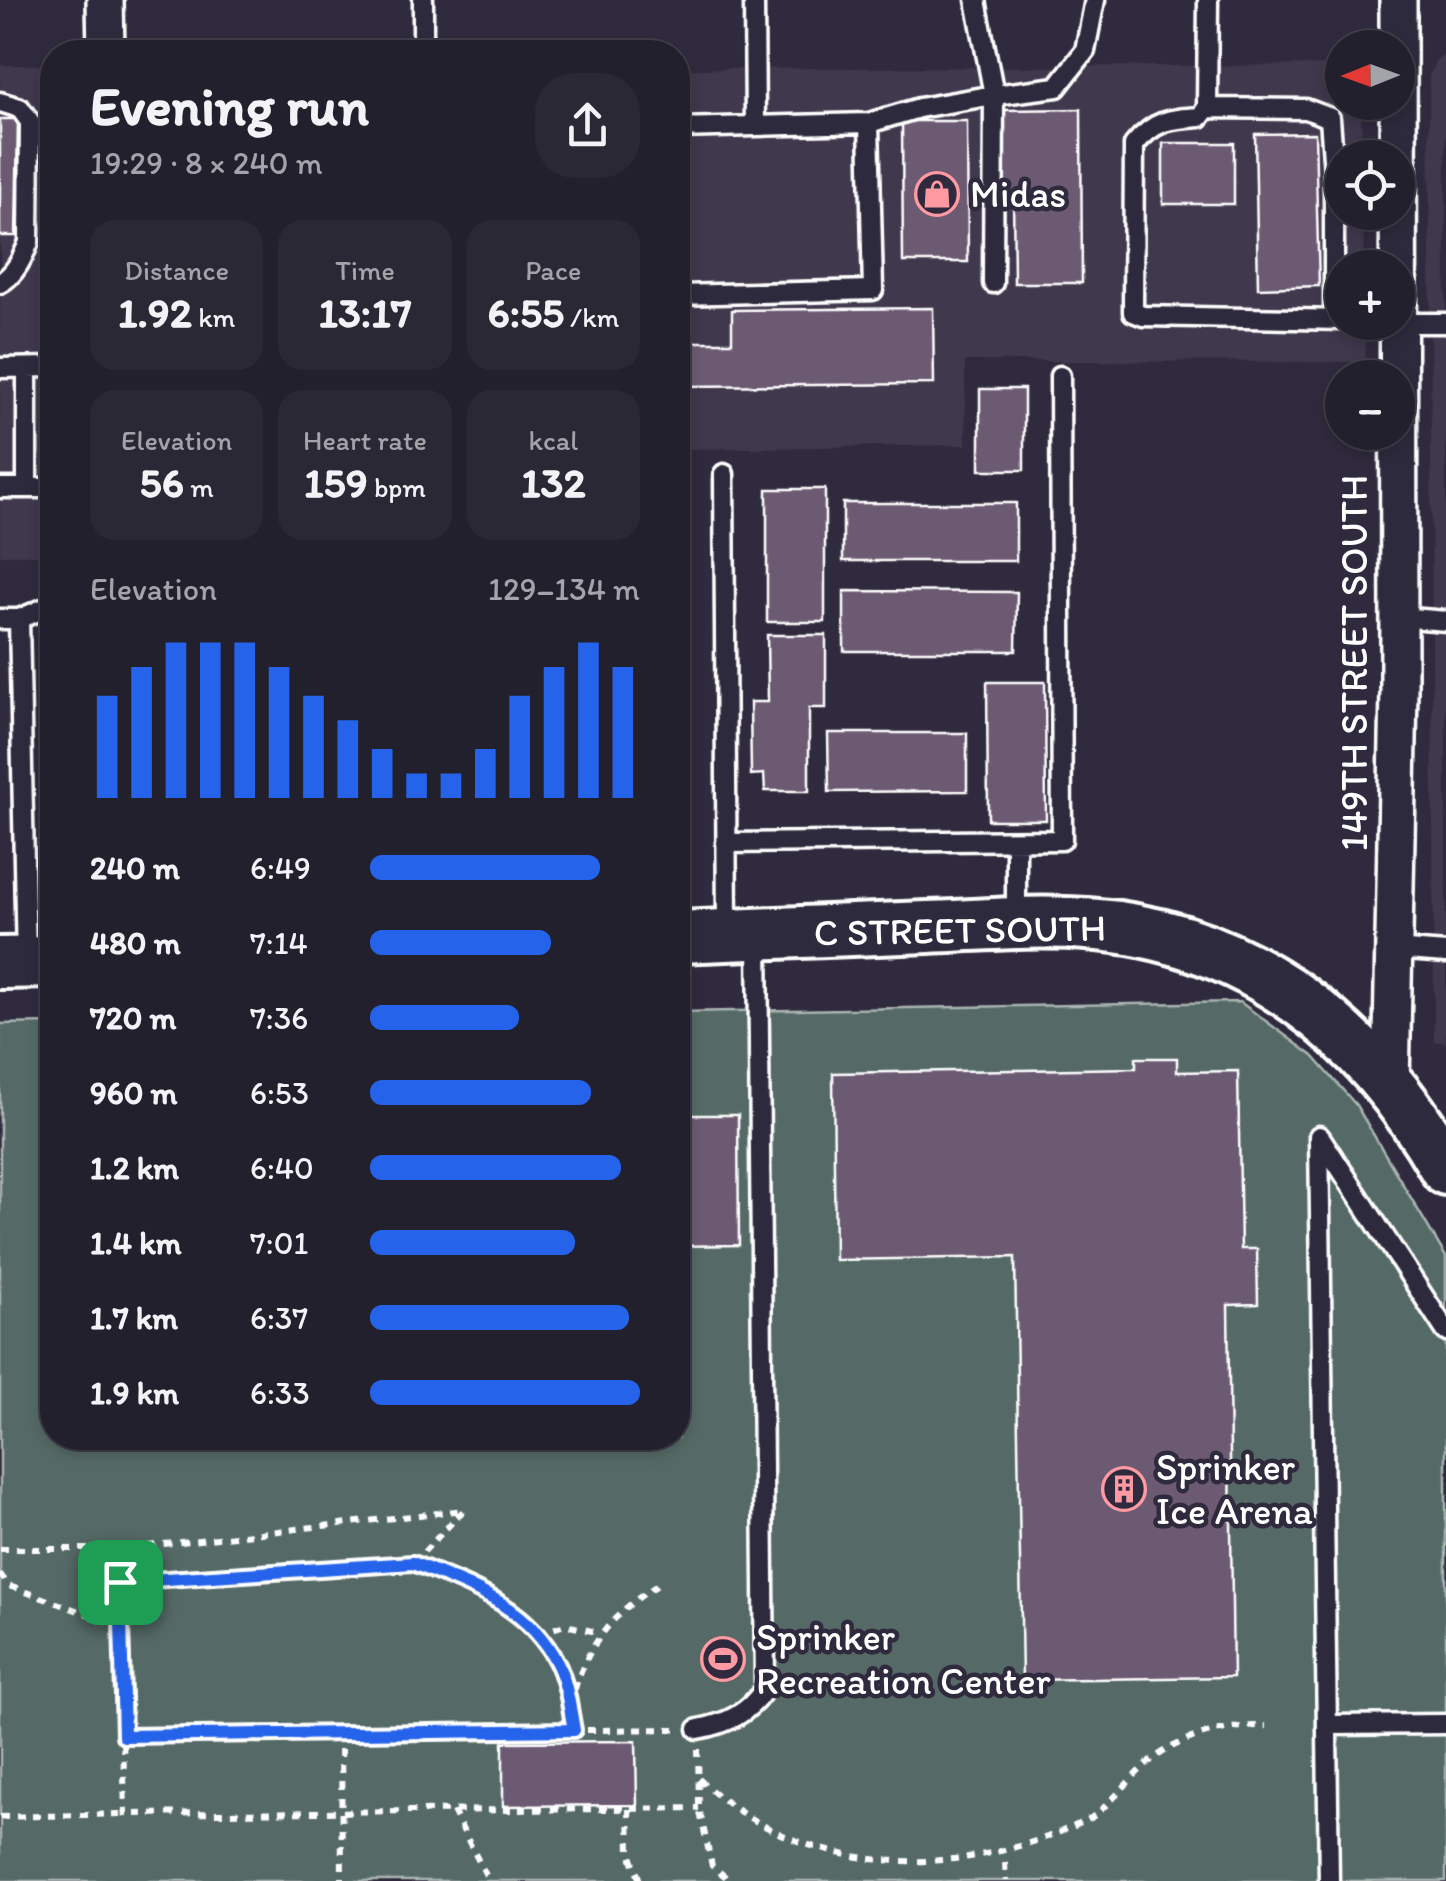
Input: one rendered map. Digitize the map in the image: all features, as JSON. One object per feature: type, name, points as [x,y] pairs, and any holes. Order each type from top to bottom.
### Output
[{"type":"street","points":[[106,0],[106,40]]},
{"type":"street","name":"149TH STREET SOUTH","points":[[1398,0],[1398,250]]},
{"type":"street","name":"149TH STREET SOUTH","points":[[1391,1086],[1399,617],[1398,340]]},
{"type":"street","name":"C STREET SOUTH","points":[[690,936],[1016,923],[1090,924],[1185,942],[1238,962],[1322,1014],[1391,1086],[1446,1170]]},
{"type":"lane","points":[[423,0],[423,40]]},
{"type":"lane","points":[[754,0],[755,126]]},
{"type":"lane","points":[[976,0],[994,95],[993,283]]},
{"type":"lane","points":[[690,128],[870,123],[919,108],[1057,87],[1084,52],[1095,0]]},
{"type":"lane","points":[[1208,0],[1207,108],[1200,117],[1174,119],[1150,127],[1134,146],[1133,312],[1143,316],[1325,320]]},
{"type":"lane","points":[[0,102],[20,108],[30,122],[30,142],[29,242],[23,258],[7,280],[0,283]]},
{"type":"lane","points":[[1207,108],[1306,109],[1330,118],[1336,250]]},
{"type":"lane","points":[[690,295],[873,290],[870,123]]},
{"type":"lane","points":[[1415,324],[1446,323]]},
{"type":"lane","points":[[0,368],[40,367]]},
{"type":"lane","points":[[27,368],[27,488]]},
{"type":"lane","points":[[726,843],[1062,840],[1060,376]]},
{"type":"lane","points":[[698,1729],[732,1720],[748,1710],[765,1688],[742,934],[726,843],[724,474]]},
{"type":"lane","points":[[0,488],[40,488]]},
{"type":"lane","points":[[26,962],[9,620],[40,609]]},
{"type":"lane","points":[[1399,617],[1446,621]]},
{"type":"lane","points":[[1016,841],[1016,923]]},
{"type":"lane","points":[[1394,949],[1446,953]]},
{"type":"lane","points":[[1329,1881],[1320,1136],[1446,1331]]},
{"type":"lane","points":[[1327,1725],[1446,1724]]},
{"type":"path","points":[[0,1549],[120,1549],[464,1510],[413,1563]]},
{"type":"path","points":[[120,1549],[125,1814]]},
{"type":"path","points":[[120,1582],[413,1563],[512,1608],[539,1633],[559,1666],[574,1730]]},
{"type":"path","points":[[0,1574],[9,1586],[122,1626]]},
{"type":"path","points":[[570,1711],[583,1664],[601,1634],[624,1608],[661,1583]]},
{"type":"path","points":[[539,1633],[565,1625],[601,1634]]},
{"type":"path","points":[[1046,1846],[1091,1819],[1166,1751],[1215,1730],[1266,1726]]},
{"type":"path","points":[[124,1736],[698,1729],[698,1808],[712,1866],[731,1881]]},
{"type":"path","points":[[341,1733],[342,1881]]},
{"type":"path","points":[[698,1778],[724,1804],[784,1846]]},
{"type":"path","points":[[0,1817],[698,1808]]},
{"type":"path","points":[[629,1809],[630,1853],[640,1881]]},
{"type":"path","points":[[453,1811],[489,1881]]},
{"type":"path","points":[[1006,1881],[1001,1865],[1018,1859]]},
{"type":"shaded area","points":[[1446,53],[1446,1043],[1434,1041],[1429,76],[1436,60]]},
{"type":"shaded area","points":[[0,65],[40,65],[40,555],[0,555]]},
{"type":"shaded area","points":[[1325,65],[1325,120],[1361,120],[1362,140],[1325,140],[1325,230],[1363,230],[1364,250],[1325,250],[1325,340],[1365,340],[1366,360],[965,361],[966,445],[690,449],[690,69]]},
{"type":"green space","name":"Sprinker Recreation Center","points":[[1240,1002],[1313,1056],[1356,1105],[1446,1257],[1446,1881],[0,1881],[0,1024],[40,1023],[40,1450],[690,1450],[690,1012]]},
{"type":"building","points":[[1081,109],[1082,283],[1014,283],[1013,193],[1003,193],[1002,110]]},
{"type":"building","points":[[0,119],[18,119],[16,236],[0,236]]},
{"type":"building","points":[[902,121],[967,121],[968,262],[903,262]]},
{"type":"building","points":[[1315,133],[1319,286],[1258,288],[1255,134]]},
{"type":"building","points":[[1163,143],[1234,143],[1234,204],[1163,204]]},
{"type":"building","points":[[933,308],[934,384],[690,386],[690,342],[732,342],[732,310]]},
{"type":"building","points":[[980,389],[1024,389],[1024,470],[980,470]]},
{"type":"building","points":[[767,489],[825,489],[825,622],[767,622]]},
{"type":"building","points":[[843,503],[1016,503],[1016,561],[843,561]]},
{"type":"building","points":[[844,591],[1017,592],[1016,651],[844,651]]},
{"type":"building","points":[[767,635],[826,635],[826,708],[809,708],[809,791],[765,791],[764,774],[751,775],[750,702],[768,702]]},
{"type":"building","points":[[987,682],[1045,682],[1046,820],[988,820]]},
{"type":"building","points":[[828,733],[967,733],[967,791],[829,792]]},
{"type":"building","name":"Sprinker Ice Arena","points":[[1136,1058],[1177,1058],[1177,1072],[1238,1071],[1241,1249],[1257,1249],[1258,1304],[1228,1305],[1233,1677],[1022,1680],[1015,1257],[835,1260],[833,1073],[1136,1068]]},
{"type":"building","points":[[690,1115],[738,1115],[739,1245],[690,1246]]},
{"type":"building","points":[[636,1741],[637,1805],[503,1806],[503,1742]]},
{"type":"place","name":"Midas","points":[[937,194]]},
{"type":"place","name":"Sprinker Ice Arena","points":[[1124,1489]]},
{"type":"place","name":"Sprinker Recreation Center","points":[[723,1659]]},
{"type":"route","points":[[413,1563],[512,1608],[539,1633],[559,1666],[574,1730],[124,1736],[120,1582],[413,1563]]}]
